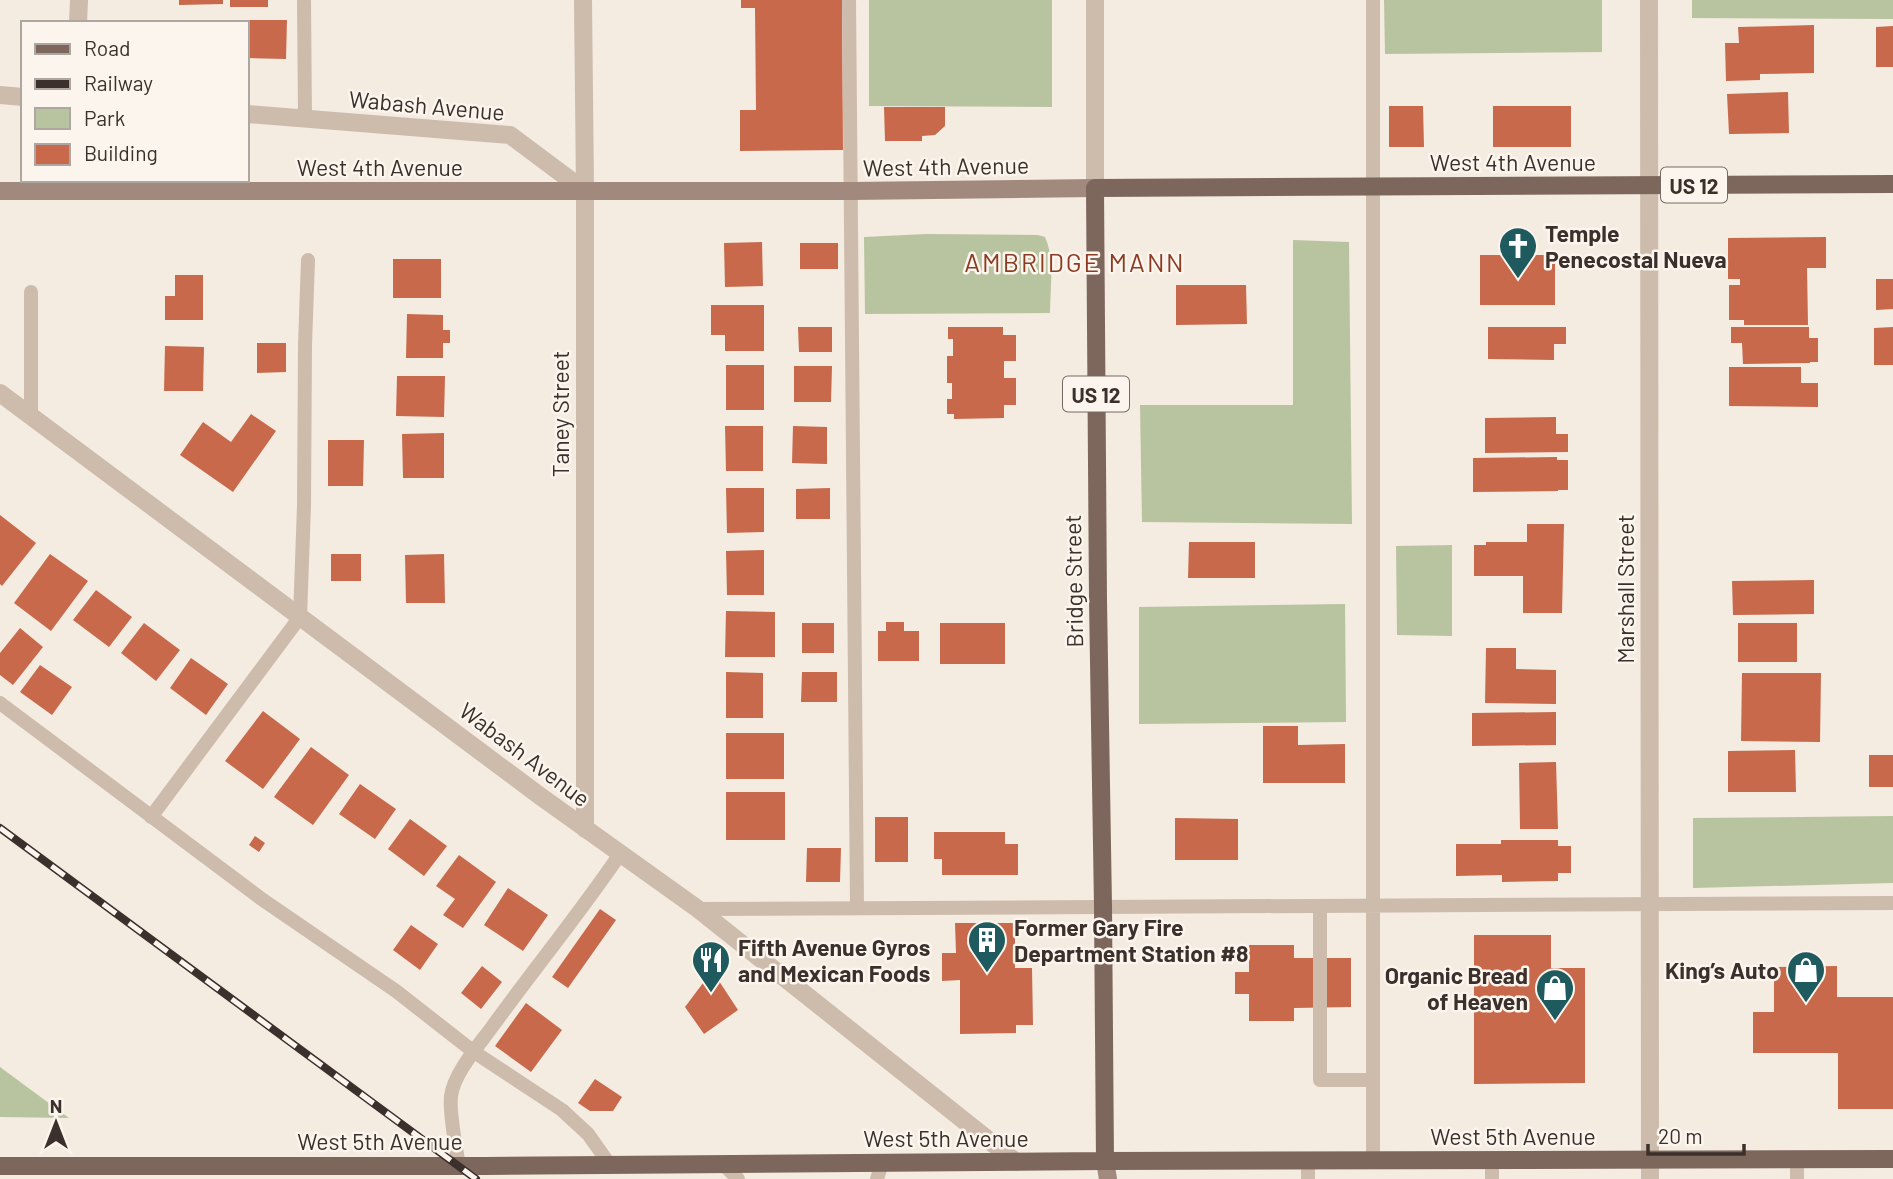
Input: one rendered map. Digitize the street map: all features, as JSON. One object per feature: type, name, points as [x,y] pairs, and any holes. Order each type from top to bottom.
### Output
[{"type":"main road","name":"West 4th Avenue","points":[[0,191],[851,191],[1893,184]]},
{"type":"main road","name":"Bridge Street","points":[[1095,188],[1105,1161]]},
{"type":"main road","name":"West 5th Avenue","points":[[0,1166],[723,1164],[879,1171],[1016,1161],[1893,1159]]},
{"type":"main road","points":[[1105,1161],[1108,1179]]},
{"type":"street","points":[[78,21],[79,0]]},
{"type":"street","name":"Taney Street","points":[[583,0],[585,829]]},
{"type":"street","name":"Bridge Street","points":[[1095,0],[1095,188]]},
{"type":"street","name":"Marshall Street","points":[[1649,0],[1650,1179]]},
{"type":"street","points":[[0,95],[21,97]]},
{"type":"street","name":"Wabash Avenue","points":[[248,114],[510,135],[585,191]]},
{"type":"street","name":"Wabash Avenue","points":[[0,393],[585,829],[698,909],[1016,1161]]},
{"type":"lane","points":[[304,0],[305,118]]},
{"type":"lane","points":[[849,0],[857,908]]},
{"type":"lane","points":[[1373,0],[1374,1160]]},
{"type":"lane","points":[[151,817],[300,617],[308,260]]},
{"type":"lane","points":[[31,292],[31,416]]},
{"type":"lane","points":[[0,703],[263,900],[396,992],[474,1052],[571,1117],[588,1134],[610,1165]]},
{"type":"lane","points":[[458,1166],[451,1095],[457,1079],[620,854]]},
{"type":"lane","points":[[698,909],[1893,903]]},
{"type":"lane","points":[[1320,906],[1320,1080],[1374,1080]]},
{"type":"lane","points":[[1797,1159],[1797,1179]]},
{"type":"lane","points":[[1308,1160],[1308,1179]]},
{"type":"lane","points":[[1492,1160],[1492,1179]]},
{"type":"lane","points":[[723,1164],[738,1179]]},
{"type":"green space","points":[[869,0],[1052,0],[1052,107],[869,106]]},
{"type":"green space","points":[[1384,0],[1602,0],[1602,52],[1385,54]]},
{"type":"green space","points":[[1692,0],[1893,0],[1893,19],[1692,18]]},
{"type":"green space","points":[[926,234],[1045,237],[1051,264],[1050,313],[865,314],[864,237]]},
{"type":"green space","points":[[1293,240],[1349,242],[1352,524],[1142,522],[1140,405],[1293,405]]},
{"type":"green space","points":[[1452,545],[1452,636],[1397,635],[1396,546]]},
{"type":"green space","points":[[1345,604],[1346,722],[1139,724],[1139,607]]},
{"type":"green space","points":[[1893,816],[1893,883],[1693,888],[1693,818]]},
{"type":"green space","points":[[0,1067],[69,1118],[0,1117]]},
{"type":"building","points":[[179,0],[223,0],[223,4],[179,5]]},
{"type":"building","points":[[230,0],[268,0],[268,7],[230,7]]},
{"type":"building","points":[[741,0],[842,0],[843,150],[740,151],[740,110],[756,110],[755,8],[741,8]]},
{"type":"building","points":[[249,20],[287,20],[286,59],[248,58]]},
{"type":"building","points":[[1814,25],[1814,73],[1760,74],[1760,80],[1726,81],[1725,43],[1739,43],[1738,27]]},
{"type":"building","points":[[1893,26],[1893,67],[1876,67],[1876,27]]},
{"type":"building","points":[[1788,92],[1789,133],[1729,134],[1727,94]]},
{"type":"building","points":[[1389,106],[1423,106],[1424,147],[1389,147]]},
{"type":"building","points":[[1493,106],[1571,106],[1571,147],[1493,147]]},
{"type":"building","points":[[884,107],[945,107],[945,126],[935,135],[922,136],[922,141],[885,141]]},
{"type":"building","points":[[1826,237],[1826,268],[1807,268],[1808,325],[1744,325],[1744,320],[1729,320],[1729,285],[1740,285],[1740,279],[1728,279],[1728,238]]},
{"type":"building","points":[[762,242],[763,286],[725,287],[724,243]]},
{"type":"building","points":[[800,243],[838,243],[838,269],[800,269]]},
{"type":"building","name":"Temple Penecostal Nueva","points":[[1480,255],[1555,255],[1555,305],[1480,305]]},
{"type":"building","points":[[393,259],[441,259],[441,298],[393,298]]},
{"type":"building","points":[[175,275],[203,275],[203,320],[165,320],[165,296],[175,296]]},
{"type":"building","points":[[1876,279],[1893,279],[1893,309],[1876,310]]},
{"type":"building","points":[[1176,285],[1246,285],[1247,324],[1176,325]]},
{"type":"building","points":[[711,305],[764,305],[764,351],[725,351],[725,335],[711,335]]},
{"type":"building","points":[[407,314],[443,315],[443,330],[450,330],[450,343],[443,343],[443,358],[406,358]]},
{"type":"building","points":[[798,327],[832,327],[832,352],[799,352]]},
{"type":"building","points":[[948,327],[1003,327],[1003,335],[1016,335],[1016,361],[1004,361],[1004,378],[1016,378],[1016,405],[1004,405],[1004,418],[954,419],[954,414],[947,414],[947,399],[952,399],[952,383],[947,383],[947,356],[953,356],[953,339],[948,339]]},
{"type":"building","points":[[1488,327],[1566,327],[1566,344],[1554,344],[1554,360],[1488,359]]},
{"type":"building","points":[[1731,327],[1809,327],[1809,338],[1818,338],[1818,362],[1743,364],[1742,343],[1731,343]]},
{"type":"building","points":[[1893,327],[1893,365],[1874,365],[1874,328]]},
{"type":"building","points":[[257,343],[286,343],[286,372],[257,373]]},
{"type":"building","points":[[165,346],[204,347],[203,391],[164,391]]},
{"type":"building","points":[[726,365],[764,365],[764,410],[726,410]]},
{"type":"building","points":[[794,366],[832,366],[831,402],[794,402]]},
{"type":"building","points":[[1729,367],[1801,367],[1801,383],[1818,383],[1818,407],[1729,406]]},
{"type":"building","points":[[397,376],[445,376],[444,417],[396,416]]},
{"type":"building","points":[[251,414],[276,431],[233,492],[180,455],[203,422],[231,442]]},
{"type":"building","points":[[1556,417],[1556,434],[1568,434],[1568,452],[1485,453],[1485,418]]},
{"type":"building","points":[[725,426],[763,426],[763,471],[726,471]]},
{"type":"building","points":[[793,426],[827,427],[827,464],[792,463]]},
{"type":"building","points":[[444,433],[444,478],[403,478],[402,434]]},
{"type":"building","points":[[328,440],[364,440],[363,486],[328,486]]},
{"type":"building","points":[[1557,457],[1557,460],[1568,460],[1568,490],[1473,492],[1473,458]]},
{"type":"building","points":[[726,488],[764,488],[764,532],[727,533]]},
{"type":"building","points":[[830,488],[830,519],[796,519],[796,489]]},
{"type":"building","points":[[0,515],[36,543],[2,586],[0,584]]},
{"type":"building","points":[[1527,524],[1564,524],[1562,613],[1523,613],[1523,576],[1474,576],[1474,545],[1486,545],[1486,542],[1527,542]]},
{"type":"building","points":[[1189,542],[1255,542],[1255,578],[1188,578]]},
{"type":"building","points":[[764,550],[764,595],[727,595],[726,551]]},
{"type":"building","points":[[50,554],[88,581],[51,631],[14,603]]},
{"type":"building","points":[[331,554],[361,554],[361,581],[331,581]]},
{"type":"building","points":[[444,554],[445,603],[406,603],[405,555]]},
{"type":"building","points":[[1814,580],[1814,614],[1733,615],[1732,581]]},
{"type":"building","points":[[96,590],[132,617],[109,647],[73,620]]},
{"type":"building","points":[[726,611],[775,612],[775,657],[725,657]]},
{"type":"building","points":[[886,622],[904,622],[904,631],[919,631],[919,661],[878,661],[878,631],[886,631]]},
{"type":"building","points":[[144,623],[180,650],[156,681],[121,653]]},
{"type":"building","points":[[802,623],[834,623],[834,653],[802,653]]},
{"type":"building","points":[[940,623],[1005,623],[1005,664],[940,664]]},
{"type":"building","points":[[1738,623],[1797,623],[1797,662],[1738,662]]},
{"type":"building","points":[[20,628],[43,647],[13,685],[0,675],[0,653]]},
{"type":"building","points":[[1486,648],[1516,648],[1516,669],[1556,670],[1556,704],[1485,703]]},
{"type":"building","points":[[191,658],[228,684],[206,715],[170,688]]},
{"type":"building","points":[[40,665],[72,687],[52,715],[20,692]]},
{"type":"building","points":[[726,672],[763,673],[763,718],[726,718]]},
{"type":"building","points":[[802,672],[837,672],[837,702],[801,702]]},
{"type":"building","points":[[1742,673],[1821,673],[1820,742],[1741,741]]},
{"type":"building","points":[[263,711],[300,739],[263,789],[225,761]]},
{"type":"building","points":[[1556,712],[1556,745],[1472,746],[1472,713]]},
{"type":"building","points":[[1263,726],[1298,726],[1298,745],[1345,744],[1345,783],[1263,783]]},
{"type":"building","points":[[726,733],[784,733],[784,779],[726,779]]},
{"type":"building","points":[[311,747],[349,775],[313,825],[274,797]]},
{"type":"building","points":[[1795,750],[1796,792],[1728,792],[1728,751]]},
{"type":"building","points":[[1869,755],[1893,755],[1893,787],[1869,787]]},
{"type":"building","points":[[1556,762],[1558,829],[1520,829],[1519,763]]},
{"type":"building","points":[[360,784],[396,809],[375,839],[339,814]]},
{"type":"building","points":[[726,792],[785,792],[785,840],[726,840]]},
{"type":"building","points":[[875,817],[908,817],[908,862],[875,862]]},
{"type":"building","points":[[1175,818],[1238,819],[1238,860],[1175,860]]},
{"type":"building","points":[[410,819],[447,846],[424,876],[388,849]]},
{"type":"building","points":[[934,832],[1005,832],[1005,844],[1018,844],[1018,875],[942,875],[942,859],[934,859]]},
{"type":"building","points":[[255,836],[265,843],[259,852],[249,845]]},
{"type":"building","points":[[1501,840],[1558,840],[1558,846],[1571,846],[1571,873],[1558,873],[1558,881],[1502,882],[1502,875],[1456,876],[1456,844],[1501,844]]},
{"type":"building","points":[[807,848],[841,848],[840,882],[806,882]]},
{"type":"building","points":[[459,855],[496,882],[463,928],[443,915],[455,899],[436,886]]},
{"type":"building","points":[[508,888],[548,915],[523,951],[484,925]]},
{"type":"building","points":[[600,909],[616,920],[568,988],[552,977]]},
{"type":"building","name":"Former Gary Fire Department Station #8","points":[[955,923],[1015,923],[1015,968],[1032,968],[1033,1025],[1016,1025],[1016,1033],[960,1034],[960,980],[942,981],[942,953],[956,953]]},
{"type":"building","points":[[411,925],[438,944],[420,970],[393,950]]},
{"type":"building","points":[[1474,935],[1551,935],[1551,968],[1585,968],[1585,1083],[1474,1084]]},
{"type":"building","points":[[1249,945],[1294,945],[1294,958],[1351,958],[1351,1007],[1294,1008],[1294,1021],[1249,1021],[1249,994],[1235,994],[1235,972],[1249,972]]},
{"type":"building","points":[[482,966],[502,982],[481,1009],[461,993]]},
{"type":"building","points":[[1837,966],[1837,997],[1893,997],[1893,1109],[1838,1109],[1838,1053],[1753,1053],[1753,1012],[1774,1012],[1774,967]]},
{"type":"building","name":"Fifth Avenue Gyros and Mexican Foods","points":[[709,975],[719,981],[738,1010],[704,1034],[685,1007]]},
{"type":"building","points":[[526,1003],[562,1030],[531,1072],[495,1046]]},
{"type":"building","points":[[595,1079],[622,1097],[613,1111],[590,1111],[578,1103]]},
{"type":"railway","points":[[0,828],[476,1179]]},
{"type":"place","name":"Temple Penecostal Nueva","points":[[1518,280]]},
{"type":"place","name":"Former Gary Fire Department Station #8","points":[[987,974]]},
{"type":"place","name":"Fifth Avenue Gyros and Mexican Foods","points":[[711,994]]},
{"type":"place","name":"King’s Auto","points":[[1806,1004]]},
{"type":"place","name":"Organic Bread of Heaven","points":[[1555,1022]]},
{"type":"district","name":"AMBRIDGE MANN","points":[[1075,261]]}]
